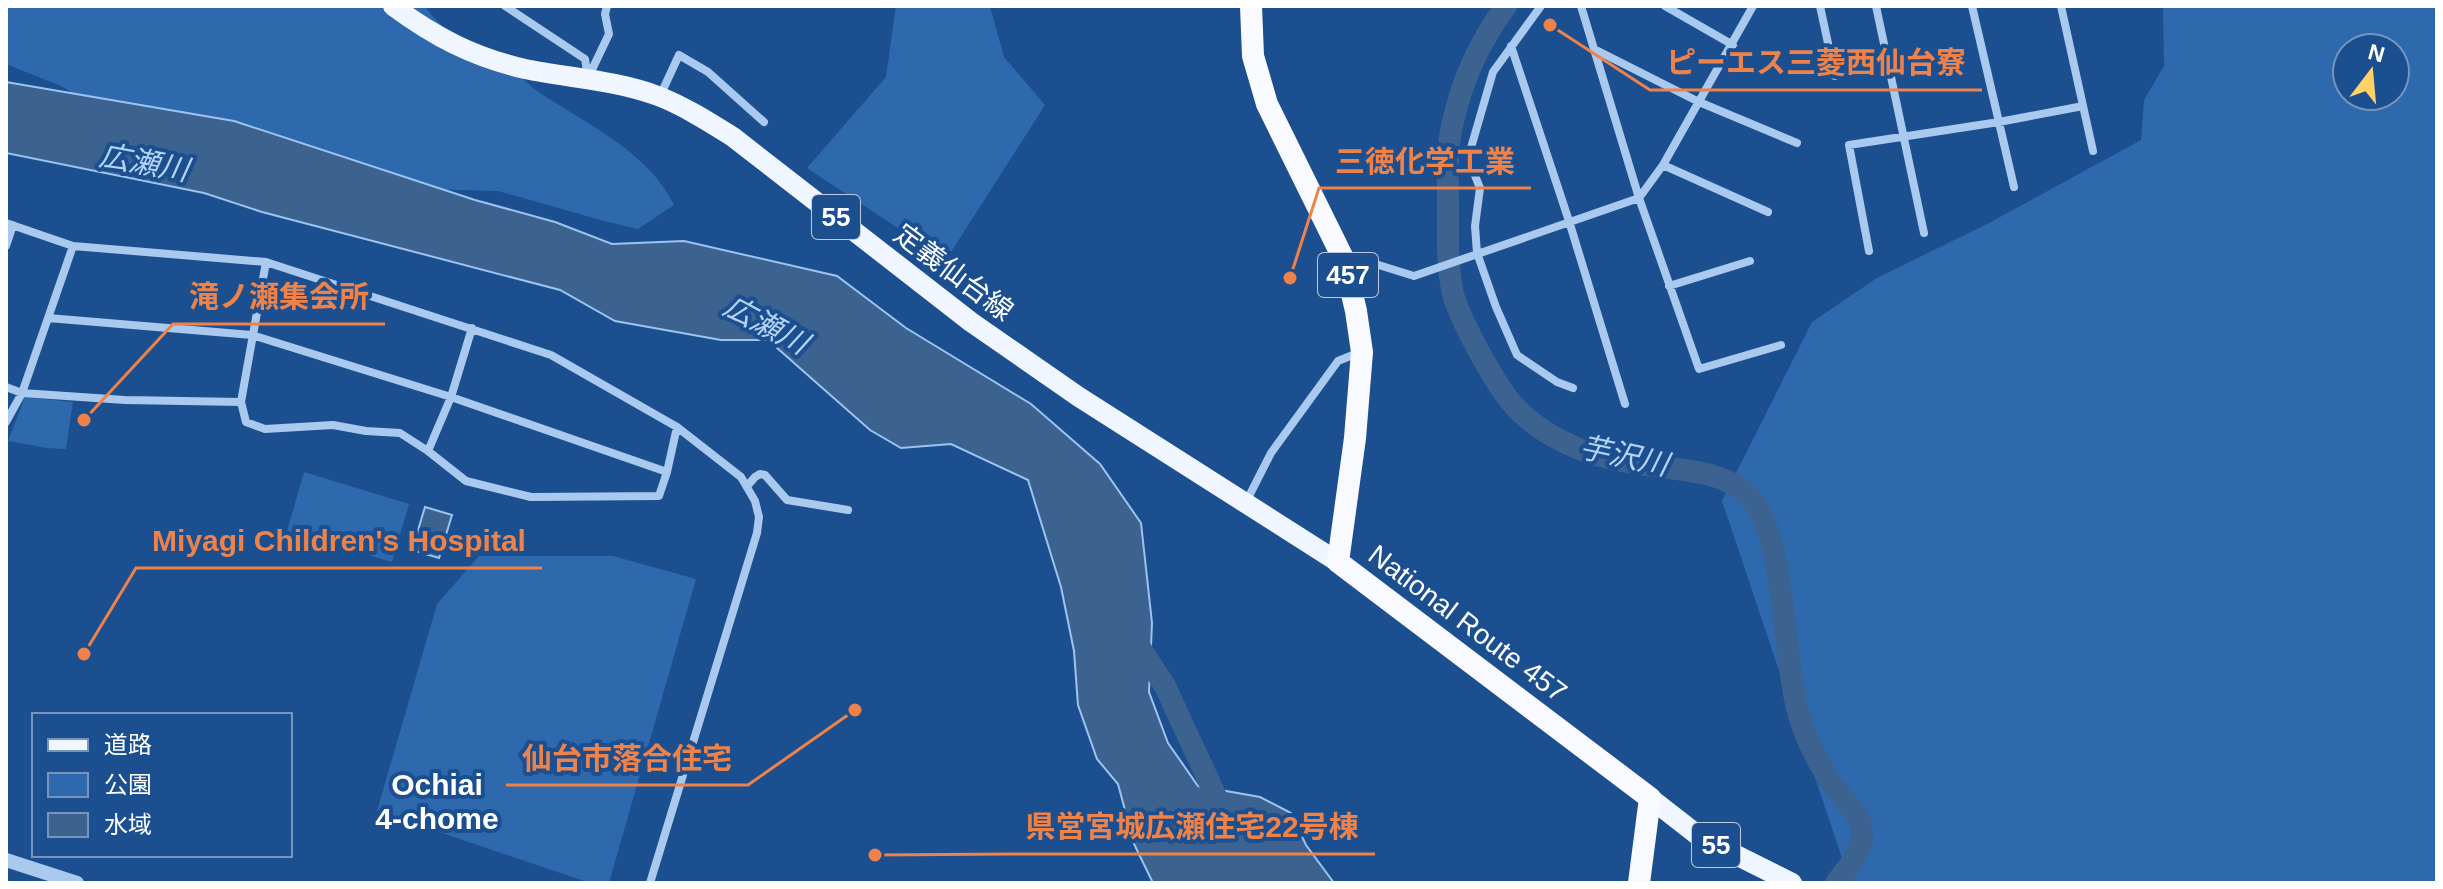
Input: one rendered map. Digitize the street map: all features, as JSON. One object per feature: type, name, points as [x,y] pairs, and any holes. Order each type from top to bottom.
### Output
[{"type":"highway","name":"National Route 457","points":[[1251,6],[1253,56],[1267,104],[1344,260],[1356,311],[1362,352],[1355,438],[1338,562],[1650,798]]},
{"type":"highway","points":[[1639,883],[1650,798]]},
{"type":"main road","name":"定義仙台線","points":[[393,6],[444,40],[485,58],[659,96],[699,116],[733,137],[971,322],[1079,397],[1338,562]]},
{"type":"main road","name":"55","points":[[1650,798],[1700,837],[1791,882]]},
{"type":"street","points":[[505,6],[585,59],[588,79]]},
{"type":"street","points":[[588,79],[609,34],[605,14],[607,6]]},
{"type":"street","points":[[1541,6],[1493,72],[1468,158],[1480,188],[1475,255],[1517,355],[1557,382],[1573,388]]},
{"type":"street","points":[[1581,6],[1639,198],[1699,369],[1781,345]]},
{"type":"street","points":[[1665,6],[1733,45]]},
{"type":"street","points":[[1344,260],[1369,262],[1414,276],[1639,198],[1663,165],[1753,6]]},
{"type":"street","points":[[1820,6],[1835,76]]},
{"type":"street","points":[[1876,6],[1924,233]]},
{"type":"street","points":[[1972,6],[2014,187]]},
{"type":"street","points":[[2061,6],[2093,151]]},
{"type":"street","points":[[1511,46],[1625,404]]},
{"type":"street","points":[[1594,49],[1699,102],[1797,143]]},
{"type":"street","points":[[659,96],[679,55],[708,72],[764,122]]},
{"type":"street","points":[[1869,251],[1849,145],[2083,106]]},
{"type":"street","points":[[1663,165],[1768,212]]},
{"type":"street","points":[[6,246],[10,224],[73,246],[266,262],[551,355],[677,427],[741,477],[755,501],[759,517],[757,533],[650,883]]},
{"type":"street","points":[[6,422],[22,393],[73,246]]},
{"type":"street","points":[[1669,286],[1750,261]]},
{"type":"street","points":[[266,262],[241,402],[246,422],[265,429],[333,425],[400,433],[466,481],[531,497],[659,496],[677,427]]},
{"type":"street","points":[[48,318],[252,335],[451,397],[667,472]]},
{"type":"street","points":[[428,451],[451,397],[472,328]]},
{"type":"street","points":[[1245,505],[1271,453],[1338,361],[1362,352]]},
{"type":"street","points":[[6,387],[22,393],[125,400],[241,402]]},
{"type":"street","points":[[748,485],[755,477],[765,475],[787,500],[848,510]]},
{"type":"street","points":[[6,860],[77,883]]},
{"type":"green space","points":[[6,6],[425,6],[441,25],[504,64],[538,91],[634,155],[663,187],[674,205],[638,229],[498,191],[422,189],[106,113],[61,86],[6,64]]},
{"type":"green space","points":[[896,6],[990,6],[1004,57],[1045,105],[946,260],[807,168],[886,77]]},
{"type":"green space","points":[[2163,6],[2437,6],[2437,883],[1847,883],[1842,858],[1722,501],[1812,322],[1877,278],[1989,223],[2141,140],[2144,100],[2164,66]]},
{"type":"green space","points":[[25,397],[73,402],[66,449],[8,441]]},
{"type":"green space","points":[[304,472],[409,504],[392,562],[287,531]]},
{"type":"green space","points":[[479,556],[613,556],[696,579],[609,883],[590,883],[377,811],[437,604]]},
{"type":"water","points":[[6,82],[234,121],[475,200],[555,222],[612,244],[684,241],[837,276],[906,328],[1031,404],[1100,464],[1141,523],[1152,623],[1149,692],[1168,743],[1198,786],[1260,797],[1291,813],[1306,845],[1334,883],[1153,883],[1134,844],[1118,784],[1097,759],[1078,705],[1074,651],[1061,587],[1028,480],[951,444],[901,448],[870,430],[768,340],[721,340],[615,321],[560,290],[262,212],[204,193],[6,153]]},
{"type":"water","points":[[425,507],[452,515],[439,558],[412,550]]},
{"type":"waterway","name":"芋沢川","points":[[1506,6],[1473,63],[1450,136],[1448,250],[1450,279],[1460,314],[1503,391],[1522,414],[1552,436],[1578,449],[1602,456],[1718,477],[1747,494],[1760,512],[1777,565],[1794,691],[1802,723],[1825,772],[1857,816],[1862,830],[1858,852],[1836,883]]},
{"type":"waterway","name":"広瀬川","points":[[1135,640],[1165,686],[1225,816]]},
{"type":"place","name":"ピーエス三菱西仙台寮","points":[[1550,25]]},
{"type":"place","name":"三徳化学工業","points":[[1290,278]]},
{"type":"place","name":"滝ノ瀬集会所","points":[[84,420]]},
{"type":"place","name":"Miyagi Children's Hospital","points":[[84,654]]},
{"type":"place","name":"仙台市落合住宅","points":[[855,710]]},
{"type":"place","name":"県営宮城広瀬住宅22号棟","points":[[875,855]]},
{"type":"district","name":"Ochiai 4-chome","points":[[437,802]]}]
